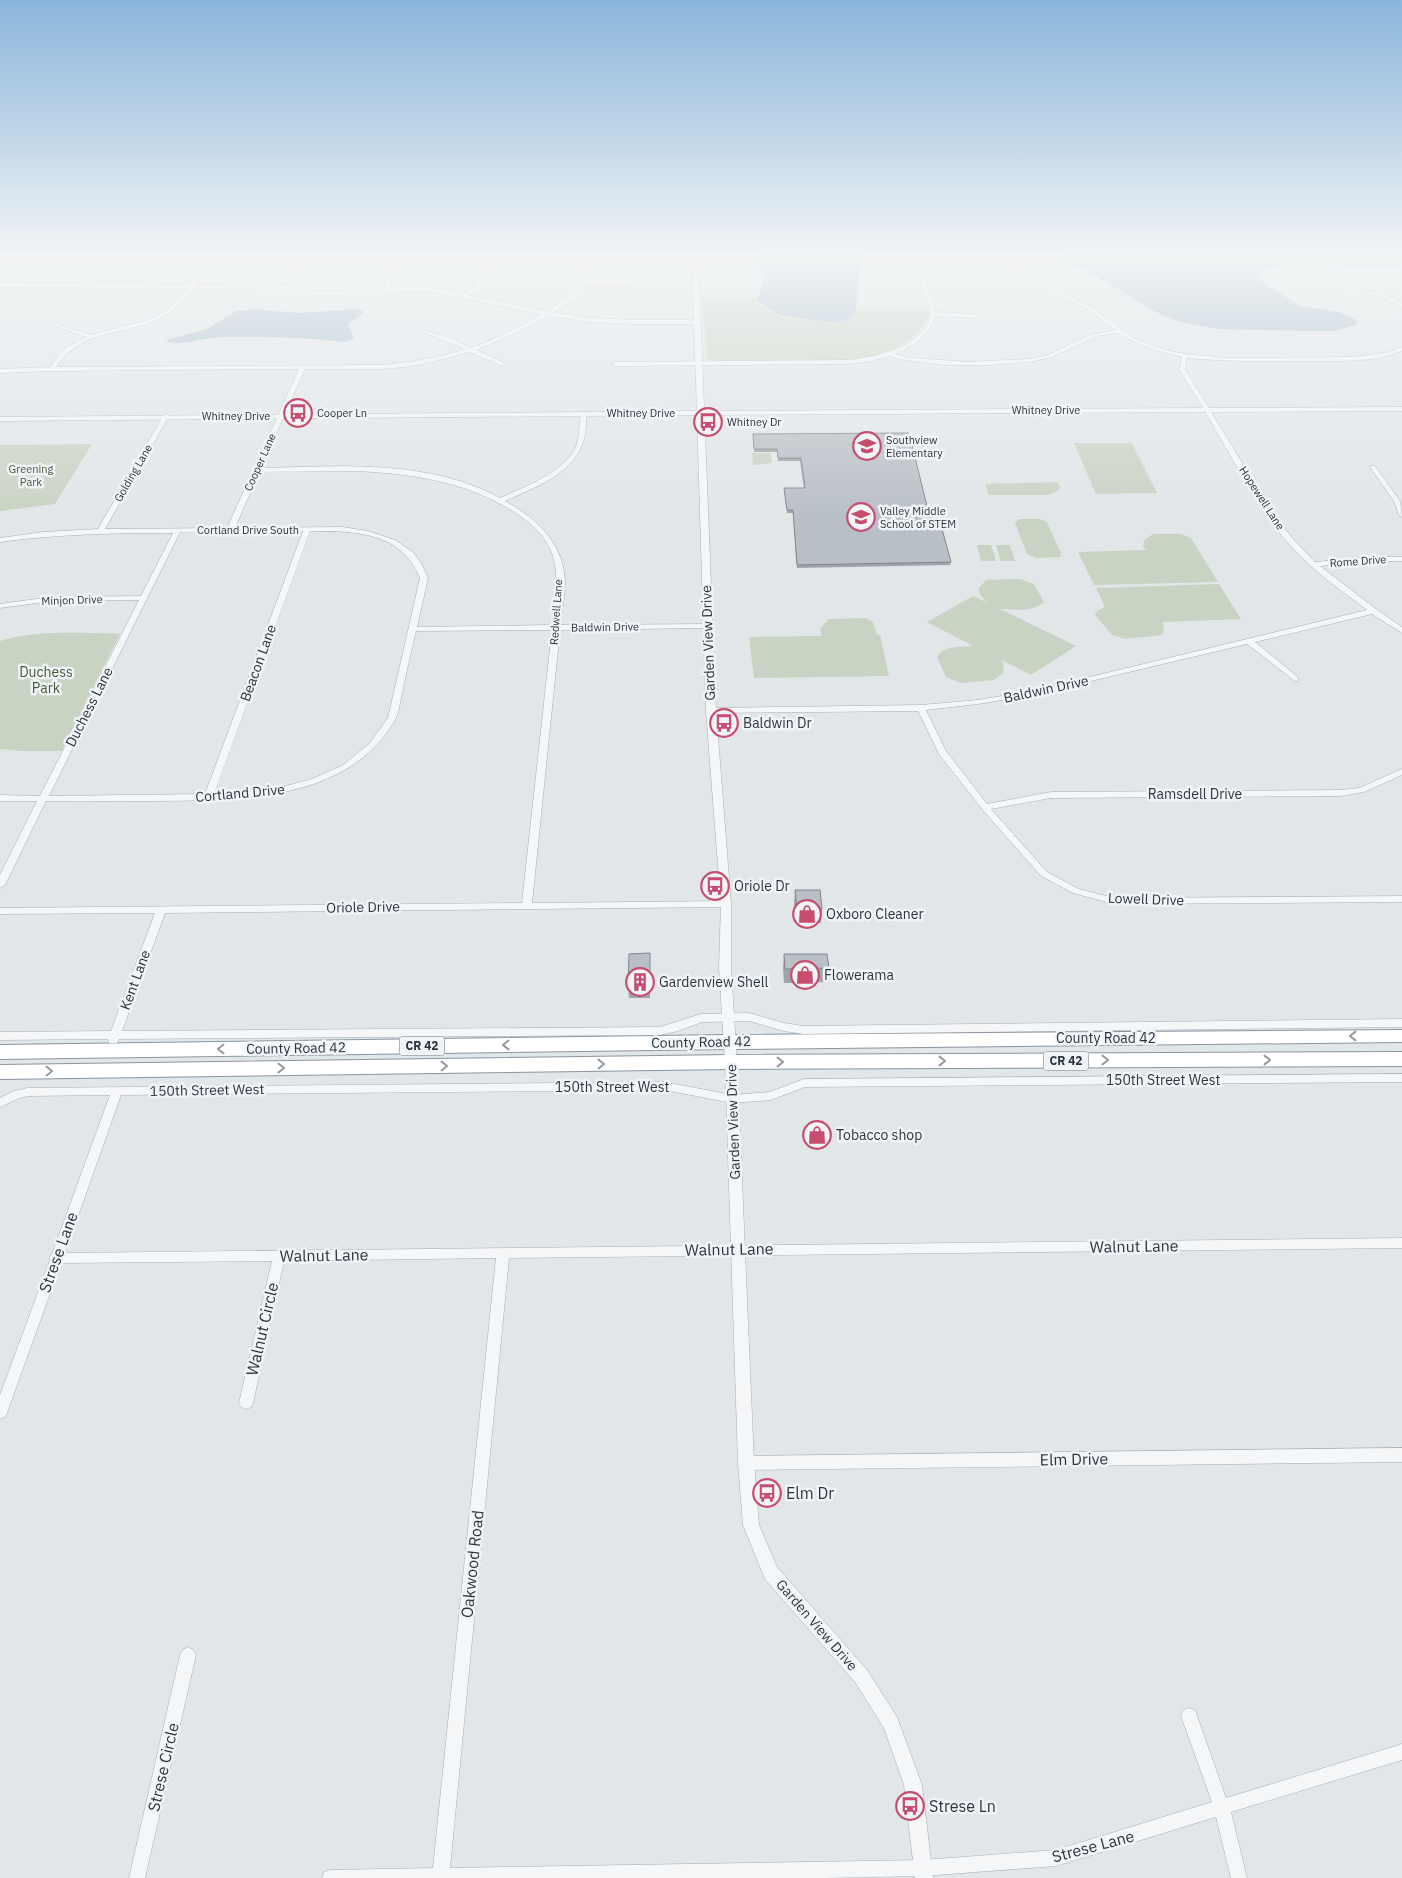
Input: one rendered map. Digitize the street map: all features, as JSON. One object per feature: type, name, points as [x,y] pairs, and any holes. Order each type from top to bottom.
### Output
[{"type":"highway","name":"County Road 42","points":[[0,1052],[112,1043],[730,1042],[1402,1036]]},
{"type":"highway","name":"County Road 42","points":[[0,1072],[731,1062],[1402,1059]]},
{"type":"street","points":[[52,369],[68,348],[78,343]]},
{"type":"street","points":[[454,343],[502,364]]},
{"type":"street","points":[[0,371],[404,365],[437,360],[490,343]]},
{"type":"street","name":"Garden View Drive","points":[[699,343],[707,626],[711,711],[726,904],[725,968],[731,1062],[746,1463],[751,1525],[771,1573],[861,1676],[891,1723],[913,1785],[924,1873]]},
{"type":"street","points":[[615,364],[848,362],[872,360],[891,355],[913,343]]},
{"type":"street","points":[[891,355],[901,359],[920,362],[1026,361],[1053,355],[1078,343]]},
{"type":"street","points":[[1141,343],[1186,356],[1229,360],[1356,360],[1390,354],[1402,349]]},
{"type":"street","name":"Hopewell Lane","points":[[1186,356],[1182,369],[1273,519],[1292,543],[1314,564],[1373,611],[1402,631]]},
{"type":"street","name":"Cooper Lane","points":[[230,530],[303,367]]},
{"type":"street","name":"Whitney Drive","points":[[0,418],[1402,409]]},
{"type":"street","points":[[501,500],[547,479],[570,461],[580,444],[584,413]]},
{"type":"street","name":"Golding Lane","points":[[100,531],[166,416]]},
{"type":"street","points":[[1373,467],[1397,501],[1402,515]]},
{"type":"street","name":"Redwell Lane","points":[[257,470],[358,469],[404,472],[456,483],[501,500],[533,521],[555,550],[560,582],[527,906]]},
{"type":"street","name":"Cortland Drive South","points":[[0,540],[43,534],[100,531],[307,529],[369,533],[392,541],[411,552],[420,564],[424,578],[413,629]]},
{"type":"street","name":"Beacon Lane","points":[[209,797],[307,529]]},
{"type":"street","name":"Duchess Lane","points":[[0,885],[178,530]]},
{"type":"street","name":"Rome Drive","points":[[1314,564],[1366,558],[1402,559]]},
{"type":"street","name":"Minjon Drive","points":[[0,606],[51,599],[143,598]]},
{"type":"street","name":"Baldwin Drive","points":[[711,711],[921,708],[978,702],[1032,693],[1373,611]]},
{"type":"street","name":"Baldwin Drive","points":[[413,629],[707,626]]},
{"type":"street","name":"Cortland Drive","points":[[0,798],[209,797],[268,793],[298,787],[336,772],[368,750],[383,734],[392,718],[413,629]]},
{"type":"street","points":[[1250,641],[1295,679]]},
{"type":"street","name":"Lowell Drive","points":[[921,708],[942,752],[985,807],[1044,874],[1076,892],[1114,901],[1402,900]]},
{"type":"street","name":"Ramsdell Drive","points":[[985,807],[1051,795],[1341,793],[1361,790],[1402,772]]},
{"type":"street","name":"Oriole Drive","points":[[0,911],[726,904]]},
{"type":"street","name":"Kent Lane","points":[[112,1043],[161,909]]},
{"type":"street","points":[[0,1036],[112,1043],[660,1031],[701,1018],[749,1017],[784,1027],[803,1030],[1402,1023]]},
{"type":"street","name":"150th Street West","points":[[0,1104],[18,1094],[28,1092],[665,1086],[732,1099],[772,1096],[804,1083],[1402,1078]]},
{"type":"street","name":"Strese Lane","points":[[0,1412],[117,1092]]},
{"type":"street","name":"Walnut Lane","points":[[55,1258],[1402,1243]]},
{"type":"street","name":"Oakwood Road","points":[[441,1876],[503,1252]]},
{"type":"street","name":"Walnut Circle","points":[[246,1403],[279,1255]]},
{"type":"street","name":"Elm Drive","points":[[746,1463],[1402,1455]]},
{"type":"street","name":"Strese Circle","points":[[137,1878],[188,1655]]},
{"type":"street","points":[[1189,1716],[1222,1808],[1239,1878]]},
{"type":"street","name":"Strese Lane","points":[[330,1878],[924,1873],[1056,1858],[1402,1752]]},
{"type":"green space","points":[[706,343],[905,343],[883,353],[865,358],[845,360],[727,361],[707,359]]},
{"type":"green space","points":[[1074,443],[1132,443],[1157,493],[1096,494]]},
{"type":"green space","name":"Greening Park","points":[[92,444],[55,504],[0,511],[0,445]]},
{"type":"green space","points":[[752,453],[771,453],[772,463],[753,465]]},
{"type":"green space","points":[[1058,482],[1060,488],[1058,491],[1048,495],[989,495],[985,484]]},
{"type":"green space","points":[[1019,519],[1040,519],[1047,522],[1061,557],[1036,558],[1027,554],[1015,523]]},
{"type":"green space","points":[[1153,534],[1181,534],[1191,538],[1218,582],[1094,585],[1078,552],[1146,550],[1143,546],[1144,540]]},
{"type":"green space","points":[[977,545],[991,545],[996,561],[981,561]]},
{"type":"green space","points":[[996,545],[1010,545],[1015,561],[1001,561]]},
{"type":"green space","points":[[1020,579],[1034,584],[1044,602],[1028,609],[1000,609],[1076,646],[1031,675],[1002,660],[1004,669],[1002,674],[994,680],[961,683],[946,677],[937,657],[940,653],[954,647],[973,646],[927,622],[973,596],[986,602],[979,592],[979,588],[986,580]]},
{"type":"green space","points":[[1219,584],[1241,619],[1163,622],[1164,630],[1162,635],[1125,639],[1112,635],[1095,615],[1097,611],[1105,607],[1096,588]]},
{"type":"green space","points":[[865,618],[873,622],[877,635],[880,635],[889,676],[754,678],[749,637],[822,636],[820,629],[829,619]]},
{"type":"green space","name":"Duchess Park","points":[[44,634],[120,634],[62,751],[0,749],[0,641]]},
{"type":"building","name":"Valley Middle School of STEM","points":[[909,433],[930,518],[939,518],[951,562],[797,565],[793,510],[787,510],[784,488],[805,488],[801,458],[778,458],[777,449],[754,449],[753,434]]},
{"type":"building","points":[[795,890],[820,890],[822,909],[815,909],[816,912],[797,909]]},
{"type":"building","points":[[650,953],[650,984],[628,984],[629,954]]},
{"type":"building","points":[[784,954],[827,954],[829,968],[785,969]]},
{"type":"place","name":"Cooper Ln","points":[[298,413]]},
{"type":"place","name":"Whitney Dr","points":[[708,422]]},
{"type":"place","name":"Southview Elementary","points":[[867,446]]},
{"type":"place","name":"Valley Middle School of STEM","points":[[861,517]]},
{"type":"place","name":"Baldwin Dr","points":[[724,723]]},
{"type":"place","name":"Oriole Dr","points":[[715,886]]},
{"type":"place","name":"Oxboro Cleaner","points":[[807,914]]},
{"type":"place","name":"Flowerama","points":[[805,975]]},
{"type":"place","name":"Gardenview Shell","points":[[640,982]]},
{"type":"place","name":"Tobacco shop","points":[[817,1135]]},
{"type":"place","name":"Elm Dr","points":[[767,1493]]},
{"type":"place","name":"Strese Ln","points":[[910,1806]]}]
